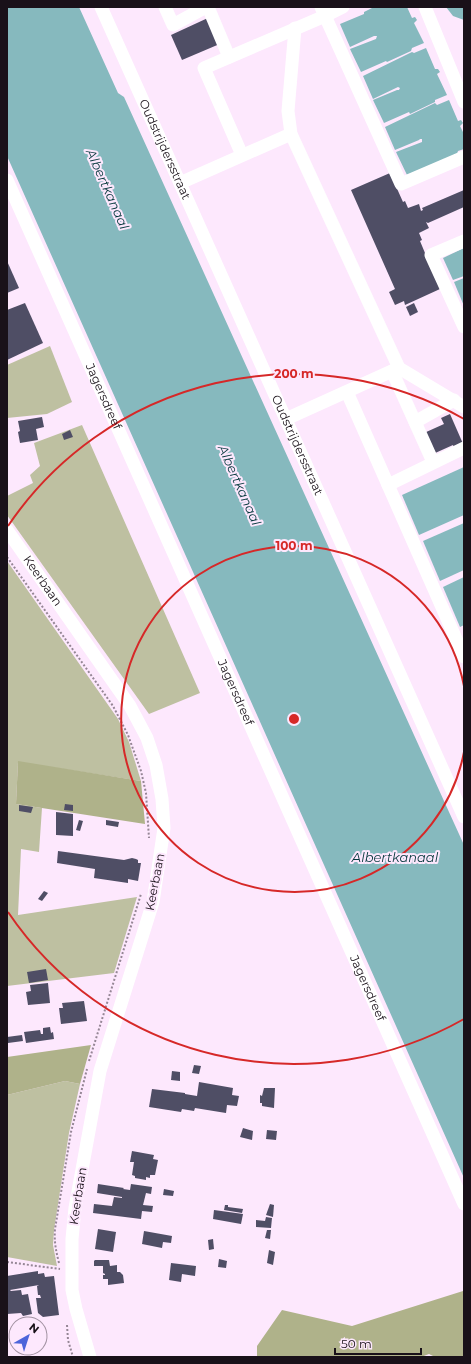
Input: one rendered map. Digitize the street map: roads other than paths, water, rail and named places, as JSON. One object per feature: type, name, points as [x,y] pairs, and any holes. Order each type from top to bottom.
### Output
[{"type":"street","name":"Oudstrijdersstraat","points":[[101,7],[464,817]]},
{"type":"street","points":[[165,7],[173,25],[207,7],[229,57]]},
{"type":"street","points":[[242,155],[204,68],[295,28],[323,12],[342,7]]},
{"type":"street","points":[[425,7],[464,102]]},
{"type":"street","points":[[323,12],[400,184],[464,157]]},
{"type":"street","points":[[295,28],[288,111],[291,134],[395,370],[415,422],[433,462]]},
{"type":"street","points":[[180,183],[291,134]]},
{"type":"street","name":"Jagersdreef","points":[[7,180],[464,1204]]},
{"type":"street","points":[[464,241],[431,255],[464,327]]},
{"type":"street","points":[[286,419],[395,370]]},
{"type":"street","points":[[395,370],[459,404]]},
{"type":"street","points":[[347,392],[464,657]]},
{"type":"street","points":[[415,422],[459,404]]},
{"type":"street","points":[[388,485],[464,448]]},
{"type":"street","name":"Keerbaan","points":[[7,530],[130,706],[148,738],[156,765],[162,799],[164,828],[153,902],[100,1071],[75,1208],[72,1240],[66,1270],[90,1357]]},
{"type":"water","name":"Albertkanaal","points":[[7,7],[79,7],[118,93],[124,97],[464,845],[464,1178],[7,156]]},
{"type":"water","points":[[374,7],[407,7],[412,18],[415,17],[417,20],[414,23],[424,43],[412,48],[411,51],[361,72],[350,49],[376,39],[377,36],[350,47],[340,24],[364,14],[364,12]]},
{"type":"water","points":[[446,7],[464,7],[464,20],[453,16]]},
{"type":"water","points":[[426,48],[435,69],[438,69],[440,72],[437,74],[447,95],[410,114],[409,112],[384,123],[373,100],[399,90],[400,88],[398,87],[373,99],[363,76],[412,52],[414,53]]},
{"type":"water","points":[[449,100],[458,121],[461,120],[463,123],[460,126],[464,134],[464,149],[458,151],[457,154],[407,175],[396,152],[422,142],[422,139],[395,150],[385,127],[435,103],[437,105]]},
{"type":"water","points":[[464,248],[464,276],[453,280],[443,258]]},
{"type":"water","points":[[464,278],[464,306],[454,282]]},
{"type":"water","points":[[464,467],[464,515],[419,535],[402,495]]},
{"type":"water","points":[[464,523],[464,570],[440,581],[423,541]]},
{"type":"water","points":[[464,577],[464,625],[460,627],[443,587]]}]
